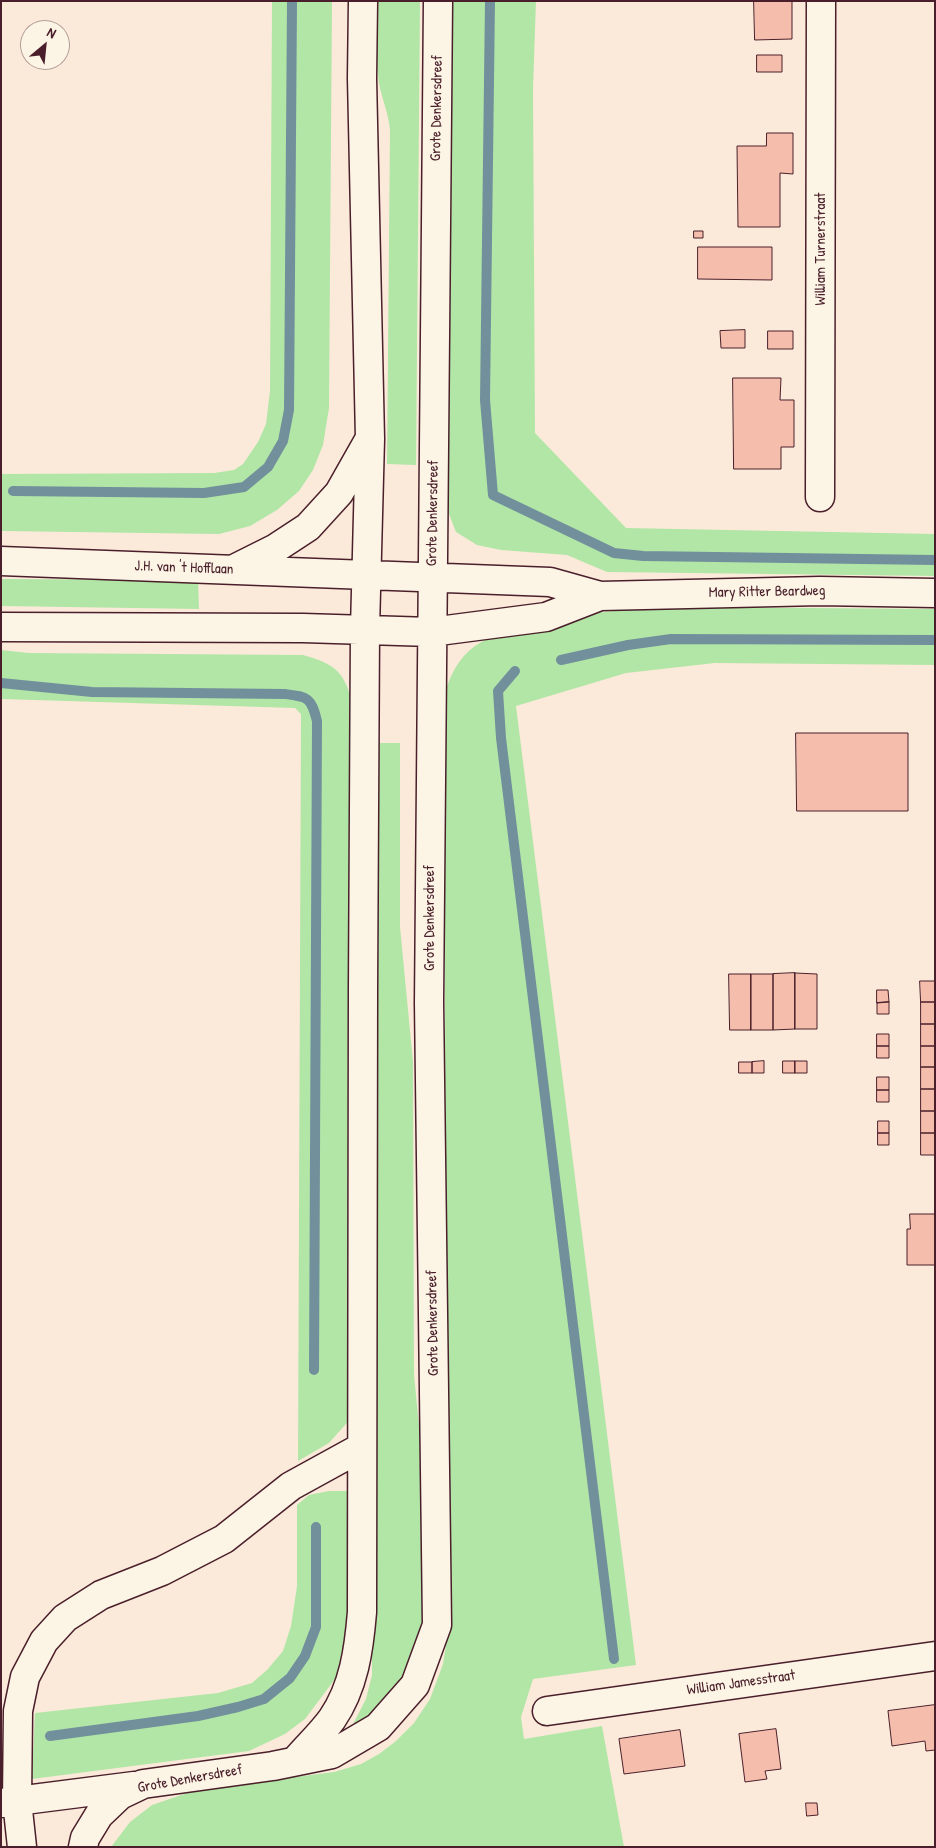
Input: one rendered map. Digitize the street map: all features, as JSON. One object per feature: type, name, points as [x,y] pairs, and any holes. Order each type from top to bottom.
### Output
[{"type":"street","points":[[296,1760],[332,1718],[349,1684],[359,1649],[362,1612],[365,629],[370,439],[362,78],[363,1]]},
{"type":"street","name":"Grote Denkersdreef","points":[[83,1847],[85,1838],[99,1814],[120,1795],[143,1784],[273,1766],[332,1754],[378,1727],[414,1685],[436,1625],[429,1002],[438,1]]},
{"type":"street","name":"William Turnerstraat","points":[[820,497],[821,1]]},
{"type":"street","points":[[232,570],[276,548],[308,527],[338,493],[370,439]]},
{"type":"street","name":"J.H. van 't Hofflaan","points":[[1,561],[432,577]]},
{"type":"street","name":"Mary Ritter Beardweg","points":[[432,577],[550,582],[600,596],[820,591],[935,593]]},
{"type":"street","name":"Mary Ritter Beardweg","points":[[365,629],[432,632],[546,617],[600,596]]},
{"type":"street","points":[[1,627],[365,629]]},
{"type":"street","points":[[22,1847],[9,1802],[18,1711],[25,1677],[44,1641],[65,1618],[101,1595],[162,1571],[224,1538],[291,1486],[362,1447]]},
{"type":"street","name":"William Jamesstraat","points":[[547,1711],[935,1656]]},
{"type":"street","points":[[9,1802],[143,1784]]},
{"type":"green space","points":[[272,1],[332,1],[329,408],[323,445],[313,470],[299,491],[277,510],[250,526],[219,534],[1,531],[1,474],[214,473],[234,470],[243,464],[258,442],[266,424],[270,391]]},
{"type":"green space","points":[[378,1],[420,1],[416,465],[387,464],[390,131],[378,73]]},
{"type":"green space","points":[[452,1],[536,1],[533,89],[535,433],[626,528],[935,534],[935,576],[607,572],[567,555],[501,550],[477,545],[456,532],[447,509]]},
{"type":"green space","points":[[1,579],[198,580],[199,609],[1,606]]},
{"type":"green space","points":[[689,607],[935,609],[935,665],[715,663],[626,673],[516,706],[636,1665],[533,1679],[521,1717],[524,1739],[602,1726],[624,1847],[111,1847],[130,1822],[152,1805],[196,1790],[334,1772],[361,1764],[379,1754],[396,1741],[414,1723],[430,1699],[443,1664],[447,1639],[444,697],[452,675],[464,656],[475,646],[497,635],[589,614]]},
{"type":"green space","points":[[1,650],[29,653],[303,655],[323,662],[337,670],[350,693],[353,704],[353,1416],[329,1443],[298,1461],[301,714],[295,708],[1,699]]},
{"type":"green space","points":[[372,743],[400,743],[400,927],[413,1062],[414,1375],[425,1486],[429,1595],[417,1658],[376,1717],[351,1728],[366,1699],[372,1675]]},
{"type":"green space","points":[[329,1491],[353,1491],[353,1595],[341,1671],[305,1719],[285,1734],[249,1751],[32,1779],[35,1713],[218,1693],[252,1683],[267,1670],[283,1651],[291,1626],[297,1586],[297,1505],[309,1495]]},
{"type":"building","points":[[754,1],[792,1],[792,39],[755,40]]},
{"type":"building","points":[[757,55],[782,55],[782,72],[757,72]]},
{"type":"building","points":[[767,133],[793,133],[793,174],[780,173],[780,227],[738,227],[737,146],[766,146]]},
{"type":"building","points":[[694,231],[703,231],[703,238],[694,238]]},
{"type":"building","points":[[698,247],[772,247],[772,280],[698,279]]},
{"type":"building","points":[[745,330],[745,348],[721,348],[720,331]]},
{"type":"building","points":[[768,331],[793,331],[793,349],[768,349]]},
{"type":"building","points":[[733,378],[781,378],[780,400],[794,400],[794,447],[781,447],[781,469],[734,469]]},
{"type":"building","points":[[796,733],[908,733],[908,811],[797,811]]},
{"type":"building","points":[[795,973],[817,974],[817,1029],[795,1029]]},
{"type":"building","points":[[795,973],[795,1029],[773,1030],[773,974]]},
{"type":"building","points":[[729,974],[751,974],[751,1030],[730,1030]]},
{"type":"building","points":[[751,974],[773,974],[773,1030],[751,1030]]},
{"type":"building","points":[[920,981],[935,981],[935,1002],[921,1002]]},
{"type":"building","points":[[877,990],[888,990],[889,1002],[877,1003]]},
{"type":"building","points":[[889,1002],[889,1014],[877,1014],[877,1003]]},
{"type":"building","points":[[921,1002],[935,1002],[935,1024],[921,1024]]},
{"type":"building","points":[[921,1024],[935,1024],[935,1046],[921,1046]]},
{"type":"building","points":[[877,1034],[889,1034],[889,1046],[877,1046]]},
{"type":"building","points":[[877,1046],[889,1046],[889,1058],[877,1058]]},
{"type":"building","points":[[921,1046],[935,1046],[935,1067],[921,1067]]},
{"type":"building","points":[[764,1061],[764,1073],[752,1073],[752,1062]]},
{"type":"building","points":[[783,1061],[795,1061],[795,1073],[783,1073]]},
{"type":"building","points":[[795,1061],[807,1061],[807,1073],[795,1073]]},
{"type":"building","points":[[739,1062],[752,1062],[752,1073],[739,1073]]},
{"type":"building","points":[[921,1067],[935,1067],[935,1089],[921,1089]]},
{"type":"building","points":[[877,1077],[889,1077],[889,1090],[877,1090]]},
{"type":"building","points":[[921,1089],[935,1089],[935,1111],[921,1111]]},
{"type":"building","points":[[877,1090],[889,1090],[889,1102],[877,1102]]},
{"type":"building","points":[[921,1111],[935,1111],[935,1133],[921,1133]]},
{"type":"building","points":[[878,1121],[889,1121],[889,1133],[878,1133]]},
{"type":"building","points":[[878,1133],[889,1133],[889,1145],[878,1145]]},
{"type":"building","points":[[921,1133],[935,1133],[935,1155],[921,1155]]},
{"type":"building","points":[[910,1214],[935,1214],[935,1265],[907,1265],[907,1229],[910,1229]]},
{"type":"building","points":[[935,1705],[935,1750],[926,1751],[925,1741],[892,1746],[888,1711]]},
{"type":"building","points":[[776,1729],[781,1769],[765,1771],[767,1779],[745,1782],[739,1734]]},
{"type":"building","points":[[680,1730],[685,1766],[624,1774],[619,1739]]},
{"type":"building","points":[[806,1803],[817,1803],[818,1815],[807,1816]]},
{"type":"waterway","points":[[13,491],[204,493],[244,487],[268,467],[283,441],[289,410],[292,1]]},
{"type":"waterway","points":[[490,1],[485,400],[493,495],[614,553],[643,556],[935,560]]},
{"type":"waterway","points":[[561,660],[628,645],[671,639],[935,640]]},
{"type":"waterway","points":[[515,671],[498,691],[501,738],[614,1659]]},
{"type":"waterway","points":[[1,683],[92,692],[285,694],[304,698],[313,707],[317,721],[314,1370]]},
{"type":"waterway","points":[[50,1736],[198,1716],[264,1699],[290,1678],[305,1656],[316,1627],[316,1527]]}]
